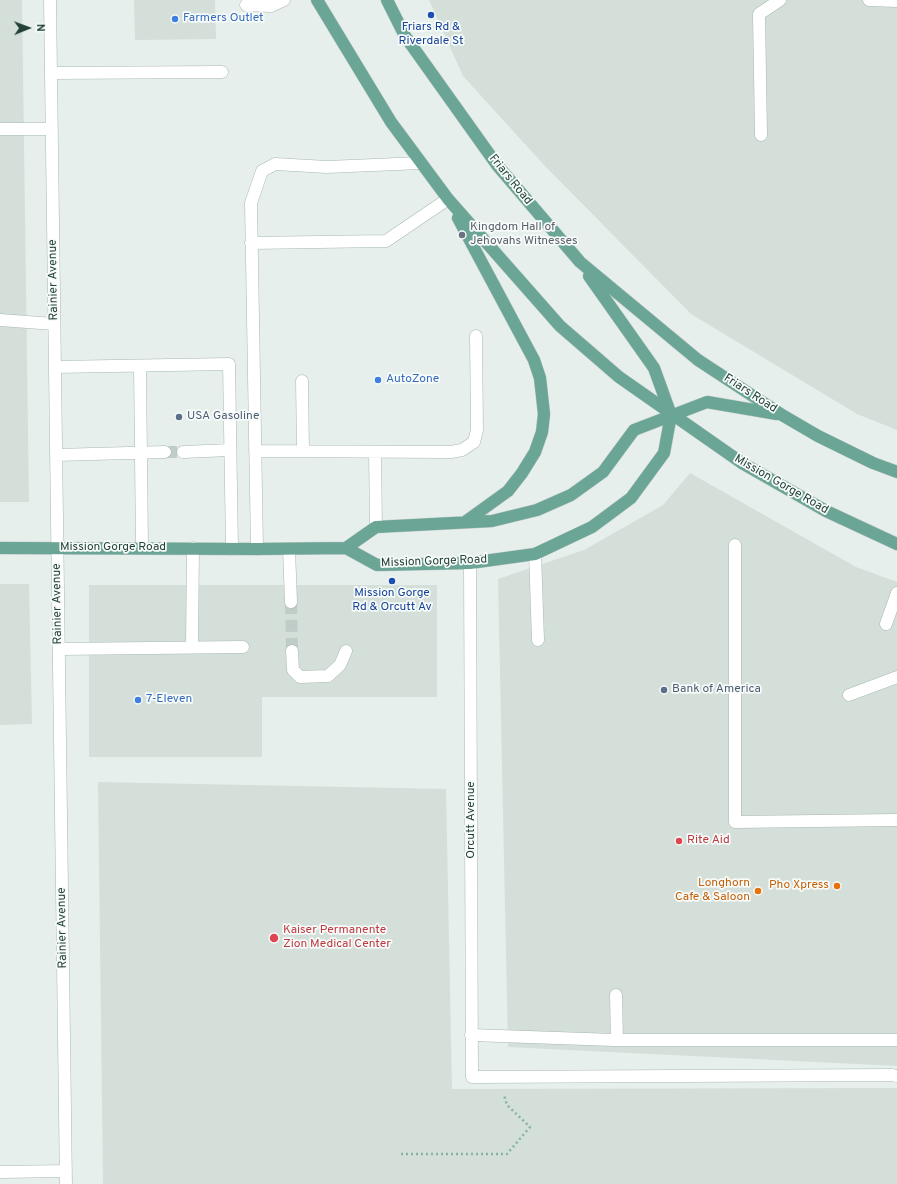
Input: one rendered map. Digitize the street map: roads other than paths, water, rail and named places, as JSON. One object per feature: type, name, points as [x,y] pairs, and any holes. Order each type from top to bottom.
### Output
[{"type":"main road","points":[[317,0],[391,122],[448,199],[560,326],[615,374],[671,415]]},
{"type":"main road","name":"Friars Road","points":[[388,0],[405,36],[497,165],[580,262],[698,360],[782,415]]},
{"type":"main road","points":[[448,199],[534,360],[540,378],[544,414],[542,432],[535,452],[522,473],[508,491],[465,522]]},
{"type":"main road","points":[[580,262],[654,368],[671,415]]},
{"type":"main road","points":[[346,548],[376,527],[492,521],[537,510],[571,495],[603,472],[634,430],[708,402],[782,415],[818,436],[873,463],[897,472]]},
{"type":"main road","name":"Mission Gorge Road","points":[[0,548],[346,548],[377,565],[470,563],[535,554],[592,527],[631,498],[664,453],[671,415],[742,463],[826,511],[897,544]]},
{"type":"street","name":"Rainier Avenue","points":[[50,0],[66,1184]]},
{"type":"street","points":[[246,5],[271,6],[284,0]]},
{"type":"street","points":[[761,135],[759,14],[780,0]]},
{"type":"street","points":[[869,0],[897,1]]},
{"type":"street","points":[[51,73],[222,72]]},
{"type":"street","points":[[0,129],[52,129]]},
{"type":"street","points":[[257,549],[251,203],[262,171],[275,164],[327,167],[421,163]]},
{"type":"street","points":[[251,243],[386,241],[448,199]]},
{"type":"street","points":[[0,320],[54,324]]},
{"type":"street","points":[[255,451],[451,452],[462,450],[474,442],[477,430],[476,336]]},
{"type":"street","points":[[55,368],[229,364],[232,549]]},
{"type":"street","points":[[140,366],[142,548]]},
{"type":"street","points":[[302,381],[303,451]]},
{"type":"street","points":[[183,452],[230,450]]},
{"type":"street","points":[[56,455],[166,452]]},
{"type":"street","points":[[375,452],[376,527]]},
{"type":"street","points":[[735,545],[735,822],[897,820]]},
{"type":"street","points":[[192,647],[193,548]]},
{"type":"street","points":[[289,549],[291,602]]},
{"type":"street","points":[[535,554],[538,640]]},
{"type":"street","name":"Orcutt Avenue","points":[[470,563],[472,1077],[892,1074],[897,1076]]},
{"type":"street","points":[[886,624],[897,593]]},
{"type":"street","points":[[59,649],[243,647]]},
{"type":"street","points":[[292,651],[293,670],[300,677],[328,676],[340,665],[346,651]]},
{"type":"street","points":[[849,695],[897,677]]},
{"type":"street","points":[[616,995],[617,1040]]},
{"type":"street","points":[[471,1035],[617,1040],[897,1040]]},
{"type":"street","points":[[0,1172],[66,1171]]},
{"type":"tunnel","points":[[165,452],[183,452]]},
{"type":"tunnel","points":[[291,602],[292,651]]},
{"type":"place","name":"Friars Rd & Riverdale St","points":[[431,15]]},
{"type":"place","name":"Farmers Outlet","points":[[175,19]]},
{"type":"place","name":"Kingdom Hall of Jehovahs Witnesses","points":[[462,235]]},
{"type":"place","name":"AutoZone","points":[[378,380]]},
{"type":"place","name":"USA Gasoline","points":[[179,417]]},
{"type":"place","name":"Mission Gorge Rd & Orcutt Av","points":[[392,581]]},
{"type":"place","name":"Bank of America","points":[[664,690]]},
{"type":"place","name":"7-Eleven","points":[[138,700]]},
{"type":"place","name":"Rite Aid","points":[[679,841]]},
{"type":"place","name":"Pho Xpress","points":[[837,886]]},
{"type":"place","name":"Longhorn Cafe & Saloon","points":[[758,891]]},
{"type":"place","name":"Kaiser Permanente Zion Medical Center","points":[[274,938]]}]
